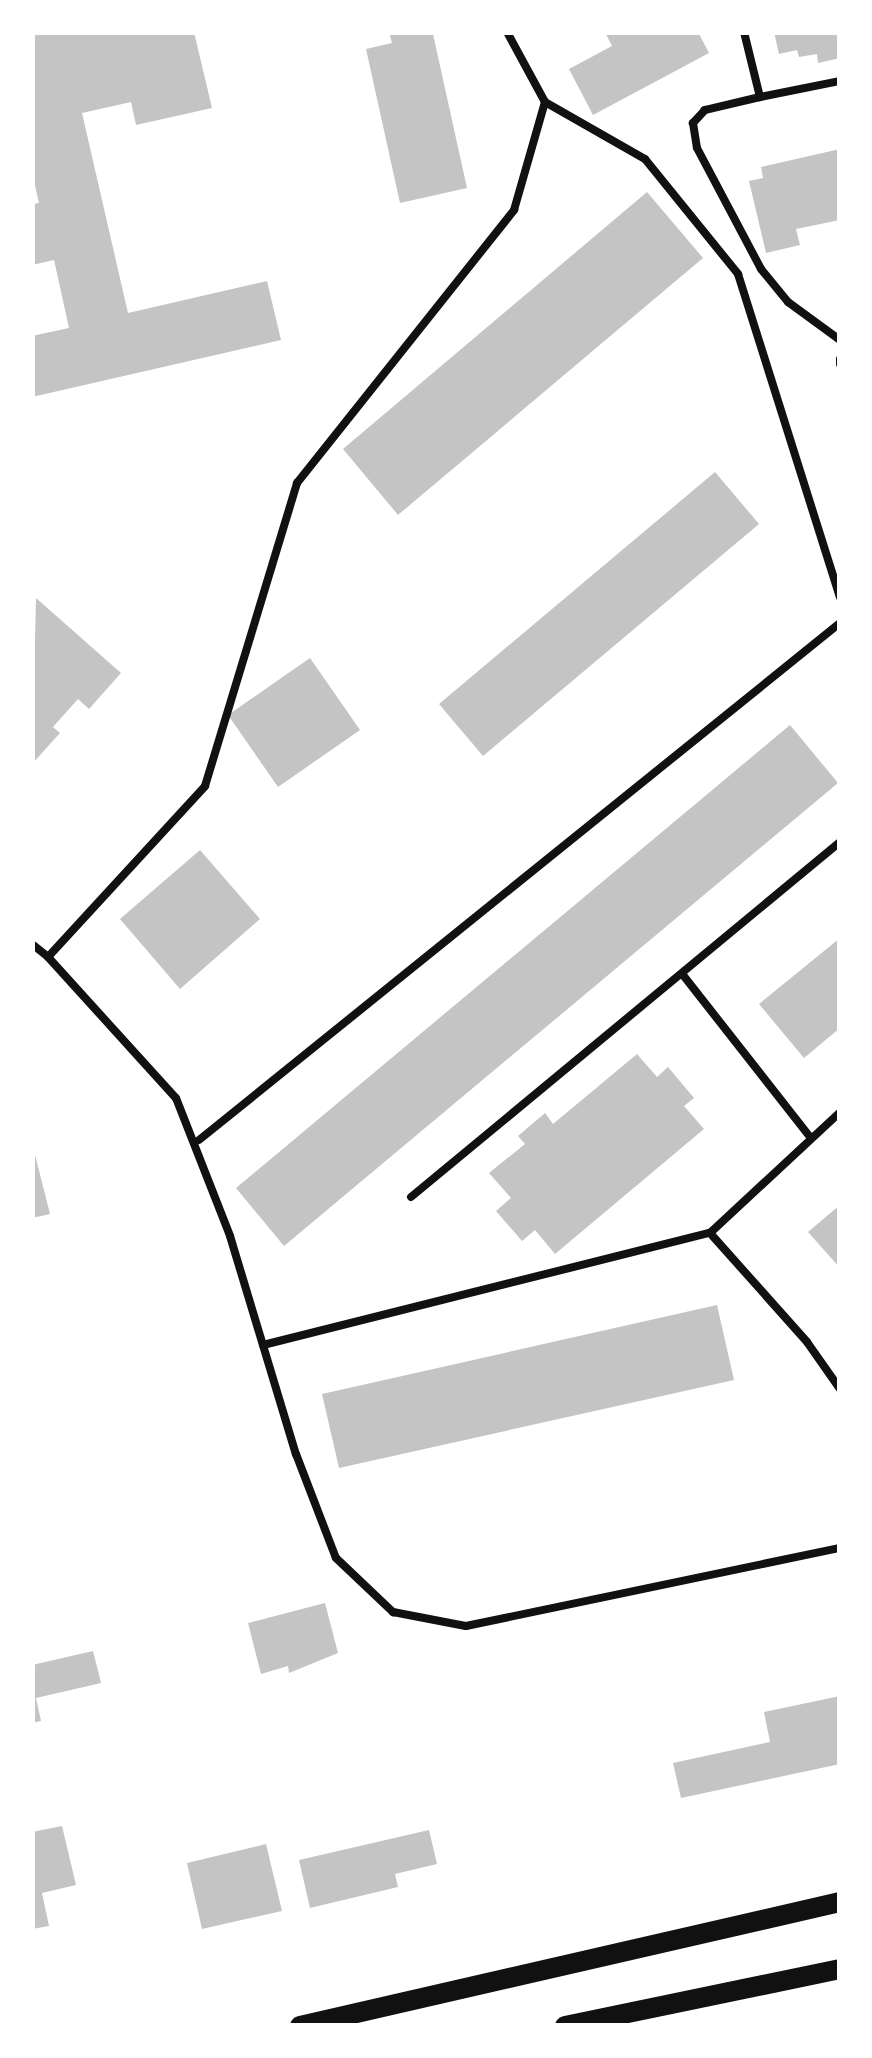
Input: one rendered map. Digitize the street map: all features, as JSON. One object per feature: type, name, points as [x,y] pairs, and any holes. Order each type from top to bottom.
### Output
[{"type":"main road","points":[[300,2026],[840,1902]]},
{"type":"main road","points":[[565,2026],[619,2019],[840,1969]]},
{"type":"lane","points":[[507,32],[544,102],[645,158],[738,274],[840,598]]},
{"type":"lane","points":[[744,32],[760,97]]},
{"type":"lane","points":[[840,81],[705,110],[693,124],[697,148],[760,269],[788,302],[840,340]]},
{"type":"lane","points":[[48,956],[205,786],[296,483],[514,210],[544,102]]},
{"type":"lane","points":[[738,274],[760,269]]},
{"type":"lane","points":[[198,1140],[840,623]]},
{"type":"lane","points":[[412,1197],[840,842]]},
{"type":"lane","points":[[32,944],[48,956],[176,1098],[230,1236],[296,1454],[336,1558],[393,1612],[466,1626],[840,1548]]},
{"type":"lane","points":[[683,975],[811,1138]]},
{"type":"lane","points":[[263,1345],[710,1233],[840,1112]]},
{"type":"lane","points":[[710,1233],[807,1342],[840,1388]]},
{"type":"building","points":[[32,32],[194,32],[212,108],[136,125],[131,102],[82,113],[128,313],[267,281],[281,340],[32,397],[32,336],[69,328],[54,260],[32,265],[32,204],[39,203],[32,173]]},
{"type":"building","points":[[389,32],[433,34],[467,188],[400,203],[366,49],[392,43]]},
{"type":"building","points":[[605,32],[698,32],[709,53],[593,115],[569,69],[612,46]]},
{"type":"building","points":[[774,32],[840,32],[840,58],[818,63],[817,54],[799,57],[797,50],[779,54]]},
{"type":"building","points":[[840,149],[840,220],[796,229],[800,245],[766,253],[749,181],[763,178],[761,167]]},
{"type":"building","points":[[647,192],[703,258],[398,515],[343,449]]},
{"type":"building","points":[[715,472],[759,524],[483,756],[439,704]]},
{"type":"building","points":[[36,598],[121,673],[89,709],[78,699],[53,727],[60,733],[32,764]]},
{"type":"building","points":[[310,658],[360,730],[278,787],[228,715]]},
{"type":"building","points":[[790,725],[838,783],[284,1246],[236,1188]]},
{"type":"building","points":[[200,850],[260,919],[180,989],[120,919]]},
{"type":"building","points":[[840,938],[840,1028],[804,1058],[759,1004]]},
{"type":"building","points":[[637,1054],[657,1077],[668,1067],[694,1098],[684,1106],[704,1129],[555,1254],[535,1230],[522,1241],[496,1211],[511,1198],[489,1173],[525,1144],[518,1136],[545,1113],[553,1124]]},
{"type":"building","points":[[32,1143],[50,1214],[32,1218]]},
{"type":"building","points":[[840,1205],[840,1268],[808,1232]]},
{"type":"building","points":[[717,1305],[734,1380],[339,1468],[322,1394]]},
{"type":"building","points":[[325,1603],[338,1653],[289,1673],[288,1666],[261,1674],[248,1623]]},
{"type":"building","points":[[93,1651],[101,1683],[36,1698],[41,1721],[32,1723],[32,1665]]},
{"type":"building","points":[[840,1696],[840,1764],[681,1798],[673,1763],[770,1742],[764,1712]]},
{"type":"building","points":[[62,1826],[76,1885],[42,1893],[49,1926],[32,1929],[32,1832]]},
{"type":"building","points":[[429,1830],[437,1864],[395,1874],[398,1887],[310,1908],[299,1860]]},
{"type":"building","points":[[266,1844],[282,1911],[202,1929],[187,1863]]}]
